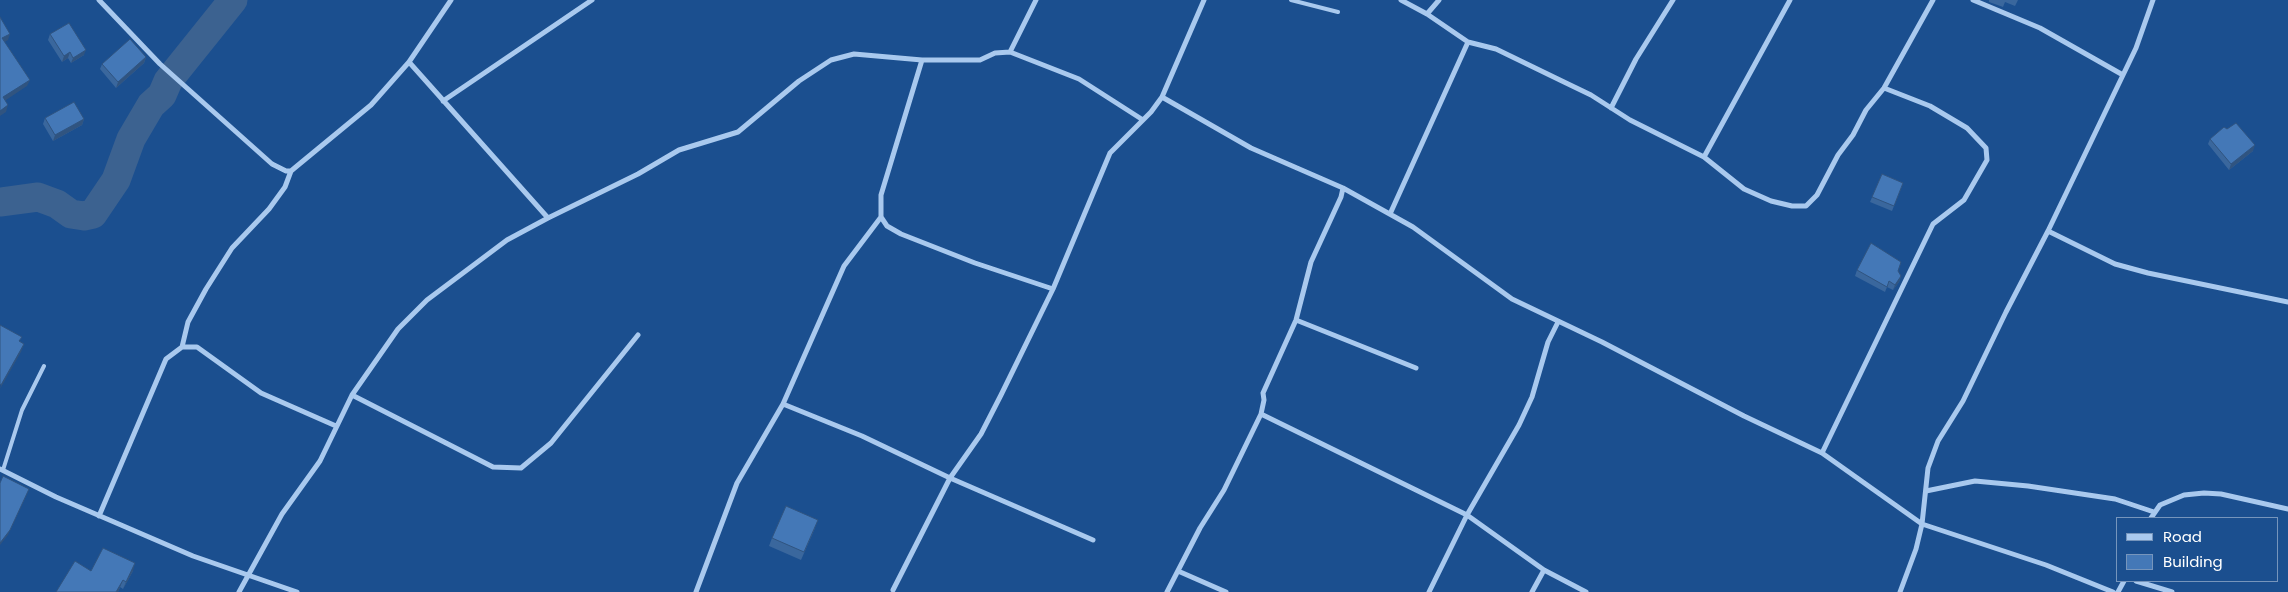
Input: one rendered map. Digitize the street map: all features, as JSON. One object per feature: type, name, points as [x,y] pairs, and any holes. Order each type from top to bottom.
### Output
[{"type":"street","points":[[99,0],[174,77],[272,164],[280,170],[291,170]]},
{"type":"street","points":[[182,347],[188,322],[206,289],[232,248],[269,209],[285,186],[291,170],[371,105],[409,62],[451,0]]},
{"type":"street","points":[[443,101],[592,0]]},
{"type":"street","points":[[1010,52],[1036,0]]},
{"type":"street","points":[[894,592],[950,478],[981,434],[1053,289],[1110,153],[1143,120],[1162,97],[1204,0]]},
{"type":"street","points":[[1401,0],[1427,14],[1468,42],[1496,50],[1591,95],[1630,120],[1704,157],[1744,189],[1771,201],[1792,206],[1806,206],[1817,195],[1838,155],[1853,135],[1866,110],[1884,88],[1933,0]]},
{"type":"street","points":[[1427,14],[1438,0]]},
{"type":"street","points":[[1611,108],[1636,59],[1673,0]]},
{"type":"street","points":[[1704,157],[1790,0]]},
{"type":"street","points":[[1973,0],[2040,28],[2124,75]]},
{"type":"street","points":[[1900,592],[1916,549],[1922,524],[1928,468],[1938,441],[1964,401],[2006,312],[2048,231],[2124,75],[2154,0]]},
{"type":"street","points":[[1390,214],[1468,42]]},
{"type":"street","points":[[239,592],[282,514],[320,461],[352,395],[398,329],[427,300],[507,240],[638,174],[679,150],[738,132],[799,81],[831,60],[854,54],[922,60],[980,60],[994,53],[1010,52],[1079,79],[1143,120]]},
{"type":"street","points":[[922,60],[881,194],[881,217],[887,226],[901,234],[975,263],[1053,289]]},
{"type":"street","points":[[409,62],[548,218]]},
{"type":"street","points":[[1822,454],[1933,224],[1964,200],[1986,160],[1986,148],[1968,128],[1930,106],[1884,88]]},
{"type":"street","points":[[1162,97],[1251,148],[1343,188],[1390,214],[1412,227],[1512,299],[1602,342],[1744,416],[1822,454],[1922,524],[2046,566],[2113,592]]},
{"type":"street","points":[[1167,592],[1200,528],[1224,490],[1261,414],[1264,400],[1263,393],[1296,320],[1311,262],[1341,197],[1343,188]]},
{"type":"street","points":[[696,592],[738,483],[783,404],[844,266],[881,217]]},
{"type":"street","points":[[2048,231],[2115,264],[2148,273],[2288,302]]},
{"type":"street","points":[[1296,320],[1416,368]]},
{"type":"street","points":[[1429,592],[1467,515],[1519,425],[1532,397],[1548,342],[1558,322]]},
{"type":"street","points":[[352,395],[493,467],[521,468],[551,443],[638,335]]},
{"type":"street","points":[[100,516],[166,359],[182,347],[196,347],[261,393],[336,426]]},
{"type":"street","points":[[783,404],[862,436],[950,478],[1093,540]]},
{"type":"street","points":[[1261,414],[1467,515],[1544,570],[1586,592]]},
{"type":"street","points":[[2,469],[100,516],[193,556],[297,592]]},
{"type":"street","points":[[1926,491],[1975,481],[2028,486],[2115,499],[2154,512]]},
{"type":"street","points":[[2152,517],[2160,505],[2168,501],[2184,495],[2204,493],[2220,494],[2288,509]]},
{"type":"street","points":[[1532,592],[1544,570]]},
{"type":"street","points":[[1178,571],[1226,592]]},
{"type":"street","points":[[2139,582],[2172,592]]},
{"type":"lane","points":[[1291,0],[1338,12]]},
{"type":"lane","points":[[2,469],[22,410],[44,366]]},
{"type":"building","points":[[0,17],[10,34],[2,38],[30,80],[3,97],[8,105],[0,111]]},
{"type":"building","points":[[69,23],[86,50],[73,58],[70,52],[64,56],[50,34]]},
{"type":"building","points":[[130,39],[146,57],[118,82],[102,64]]},
{"type":"building","points":[[74,102],[84,119],[55,135],[45,118]]},
{"type":"building","points":[[2236,123],[2255,145],[2231,164],[2210,139],[2224,127],[2227,129]]},
{"type":"building","points":[[1882,174],[1903,183],[1894,206],[1872,197]]},
{"type":"building","points":[[1871,243],[1901,262],[1898,271],[1901,276],[1895,285],[1889,281],[1887,287],[1857,270]]},
{"type":"building","points":[[0,325],[22,337],[19,341],[24,344],[1,385],[0,384]]},
{"type":"building","points":[[3,476],[29,489],[10,530],[0,543],[0,483]]},
{"type":"building","points":[[786,506],[818,520],[804,552],[772,538]]},
{"type":"building","points":[[103,548],[135,563],[126,582],[123,580],[116,592],[56,592],[75,561],[91,571]]},
{"type":"waterway","points":[[0,202],[38,197],[57,204],[71,214],[84,216],[93,214],[116,180],[131,139],[151,105],[162,95],[168,81],[233,0]]}]
